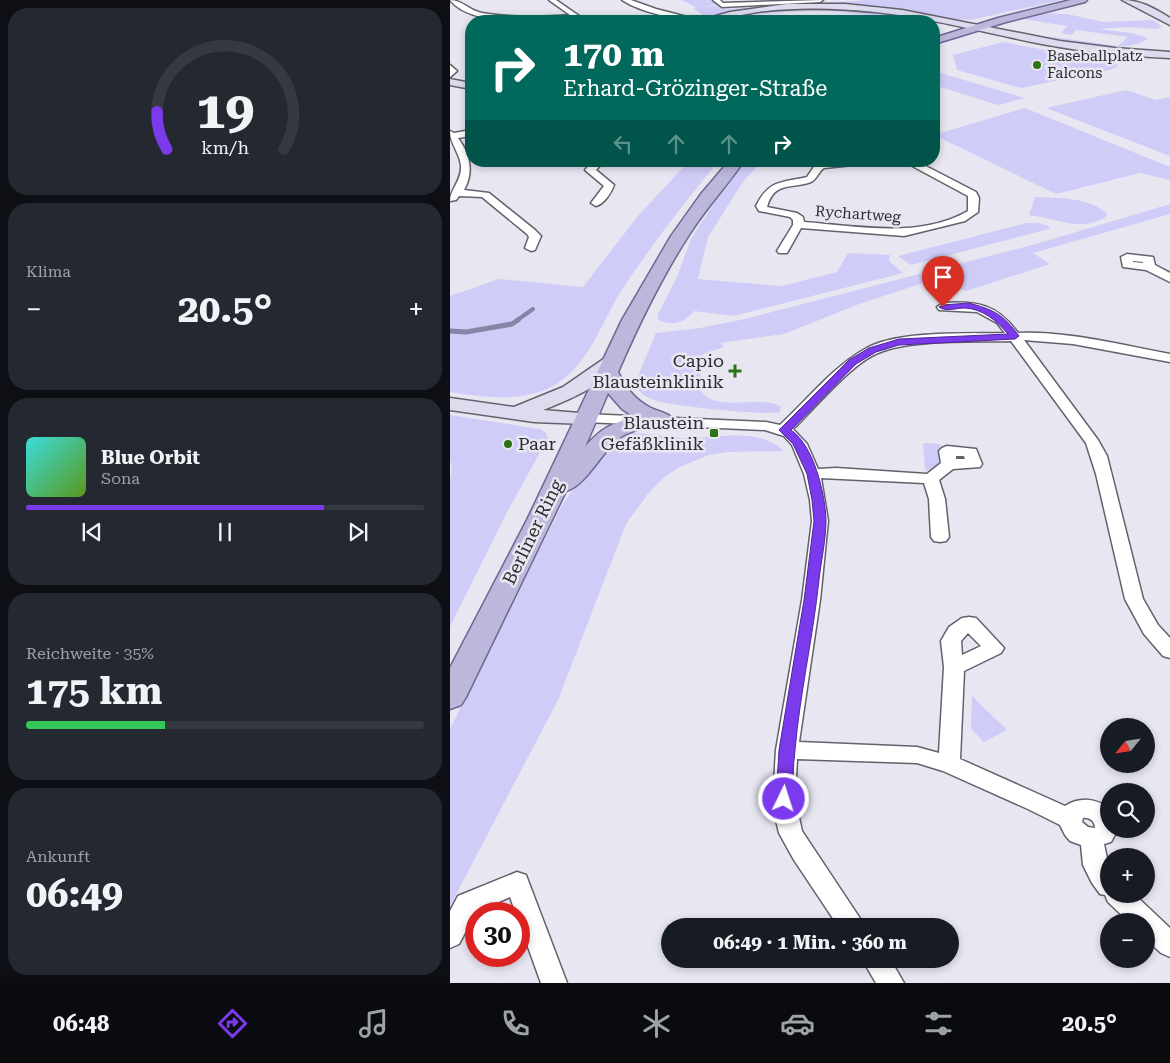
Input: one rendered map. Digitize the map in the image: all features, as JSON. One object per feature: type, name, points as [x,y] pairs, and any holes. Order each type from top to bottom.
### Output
[{"type":"main road","points":[[940,39],[1002,20],[1080,0]]},
{"type":"main road","name":"Berliner Ring","points":[[450,697],[552,494],[585,418],[634,315],[691,220],[733,167]]},
{"type":"main road","points":[[609,367],[615,389],[633,407],[654,421]]},
{"type":"main road","points":[[552,494],[583,465],[605,438],[617,430],[654,421]]},
{"type":"street","points":[[452,0],[472,13],[485,15]]},
{"type":"street","points":[[552,0],[574,15]]},
{"type":"street","points":[[625,0],[654,12],[670,15]]},
{"type":"street","points":[[716,0],[722,5],[820,0]]},
{"type":"street","points":[[1126,0],[1159,14],[1170,22]]},
{"type":"street","points":[[735,15],[802,8],[868,9],[915,15]]},
{"type":"street","points":[[940,18],[962,21],[1002,20]]},
{"type":"street","points":[[940,19],[1067,45],[1130,53],[1170,55]]},
{"type":"street","points":[[953,35],[1014,35]]},
{"type":"street","points":[[1130,53],[1170,51]]},
{"type":"street","points":[[450,67],[454,71],[450,75]]},
{"type":"street","points":[[450,82],[465,85]]},
{"type":"street","points":[[465,134],[451,135],[464,155],[465,160]]},
{"type":"street","points":[[454,197],[465,178],[466,167]]},
{"type":"street","points":[[593,167],[590,170],[609,185],[607,191],[596,203]]},
{"type":"street","name":"Rychartweg","points":[[783,252],[798,225],[799,219],[793,215],[764,209],[761,206],[767,192],[779,185],[810,179],[818,167]]},
{"type":"street","name":"Rychartweg","points":[[798,225],[904,233],[961,219],[973,212],[974,198],[972,194],[920,167]]},
{"type":"street","points":[[454,197],[476,192],[485,195],[535,236],[531,248]]},
{"type":"street","points":[[1150,267],[1170,278]]},
{"type":"street","points":[[943,307],[968,306],[986,311],[1002,320],[1093,443],[1104,474],[1134,599],[1151,629],[1170,651]]},
{"type":"street","points":[[784,430],[853,362],[872,350],[899,342],[1015,336],[1073,340],[1170,358]]},
{"type":"street","points":[[509,413],[564,396],[609,367]]},
{"type":"street","points":[[450,404],[509,413],[766,426],[784,430],[793,436],[812,474],[818,500],[820,521],[811,600],[787,750],[784,799],[790,833],[847,918]]},
{"type":"street","points":[[812,474],[836,473],[931,479],[949,464]]},
{"type":"street","points":[[931,479],[937,499],[940,537]]},
{"type":"street","points":[[949,764],[954,667]]},
{"type":"street","points":[[787,750],[917,755],[949,764],[1036,802],[1069,819],[1078,809],[1089,809],[1099,813],[1106,822],[1106,832],[1103,836],[1092,839],[1095,867],[1100,876]]},
{"type":"street","points":[[450,936],[467,904],[517,883],[554,983]]},
{"type":"street","points":[[1126,903],[1136,913]]},
{"type":"street","points":[[1155,931],[1170,945]]},
{"type":"street","points":[[881,968],[891,983]]},
{"type":"shaded area","points":[[681,0],[712,0],[717,5],[702,7],[718,6],[722,9],[869,0],[1061,0],[971,20],[948,19],[940,17],[940,15],[928,15],[904,10],[860,7],[753,9],[718,15],[703,15],[693,8],[696,7]]},
{"type":"shaded area","points":[[829,10],[893,15],[867,15],[829,11],[752,15],[782,11]]},
{"type":"shaded area","points":[[1040,13],[1067,14],[1104,22],[1153,20],[1162,27],[1156,29],[1131,27],[1098,29],[1131,33],[1148,38],[1140,43],[1118,46],[1128,37],[1076,30],[1072,35],[1061,33],[1067,26],[1022,19]]},
{"type":"shaded area","points":[[1046,36],[1118,46],[1099,46]]},
{"type":"shaded area","name":"Baseballplatz Falcons","points":[[1003,42],[1111,62],[1119,66],[1109,70],[1021,88],[957,70],[953,55]]},
{"type":"shaded area","points":[[940,73],[1025,98],[998,105],[940,87]]},
{"type":"shaded area","points":[[1126,90],[1156,100],[1170,97],[1170,156],[1046,108]]},
{"type":"shaded area","points":[[1025,108],[1170,167],[1170,180],[1140,173],[1056,194],[940,138],[940,133]]},
{"type":"shaded area","points":[[683,167],[714,167],[682,206],[625,285],[584,357],[562,380],[547,389],[524,396],[486,397],[450,392],[450,296],[499,279],[583,287],[638,216]]},
{"type":"shaded area","points":[[741,167],[757,167],[743,182],[708,237],[698,279],[782,286],[837,272],[848,253],[890,255],[889,261],[903,273],[733,316],[694,311],[682,321],[673,323],[663,322],[658,319],[658,315],[677,277],[691,239],[721,192]]},
{"type":"shaded area","points":[[1035,197],[1083,201],[1100,208],[1107,214],[1106,217],[1086,224],[1068,223],[1029,215]]},
{"type":"shaded area","points":[[1170,204],[1170,214],[1033,253],[1050,264],[966,291],[932,280],[859,304],[784,334],[720,343],[724,347],[703,354],[699,386],[704,395],[713,400],[724,402],[772,403],[781,407],[780,412],[738,412],[663,402],[646,396],[636,386],[638,376],[656,333],[700,328],[745,319],[1036,244]]},
{"type":"shaded area","points":[[1027,223],[1040,223],[1050,227],[1049,229],[911,265],[898,256]]},
{"type":"shaded area","points":[[450,415],[540,429],[546,433],[548,438],[505,516],[450,627],[450,480],[452,470],[450,458]]},
{"type":"shaded area","points":[[632,433],[683,438],[749,436],[773,443],[784,451],[727,452],[708,455],[678,468],[664,477],[647,495],[626,524],[558,700],[450,906],[450,729],[561,507],[597,454],[620,436]]},
{"type":"shaded area","points":[[923,443],[940,444],[941,465],[925,471]]},
{"type":"shaded area","points":[[972,696],[1007,730],[984,742],[971,729]]},
{"type":"waterway","points":[[516,321],[533,309]]},
{"type":"waterway","points":[[450,331],[466,332],[512,324],[518,320]]},
{"type":"place","name":"Baseballplatz Falcons","points":[[1037,65]]},
{"type":"place","name":"Capio Blausteinklinik","points":[[735,371]]},
{"type":"place","name":"Blaustein Gefäßklinik","points":[[714,433]]},
{"type":"place","name":"Paar","points":[[508,444]]},
{"type":"route","points":[[784,799],[787,750],[811,600],[820,521],[818,500],[812,474],[804,454],[793,436],[784,430],[853,362],[872,350],[899,342],[917,340],[1015,336],[1002,320],[986,311],[968,306],[943,307]]}]
